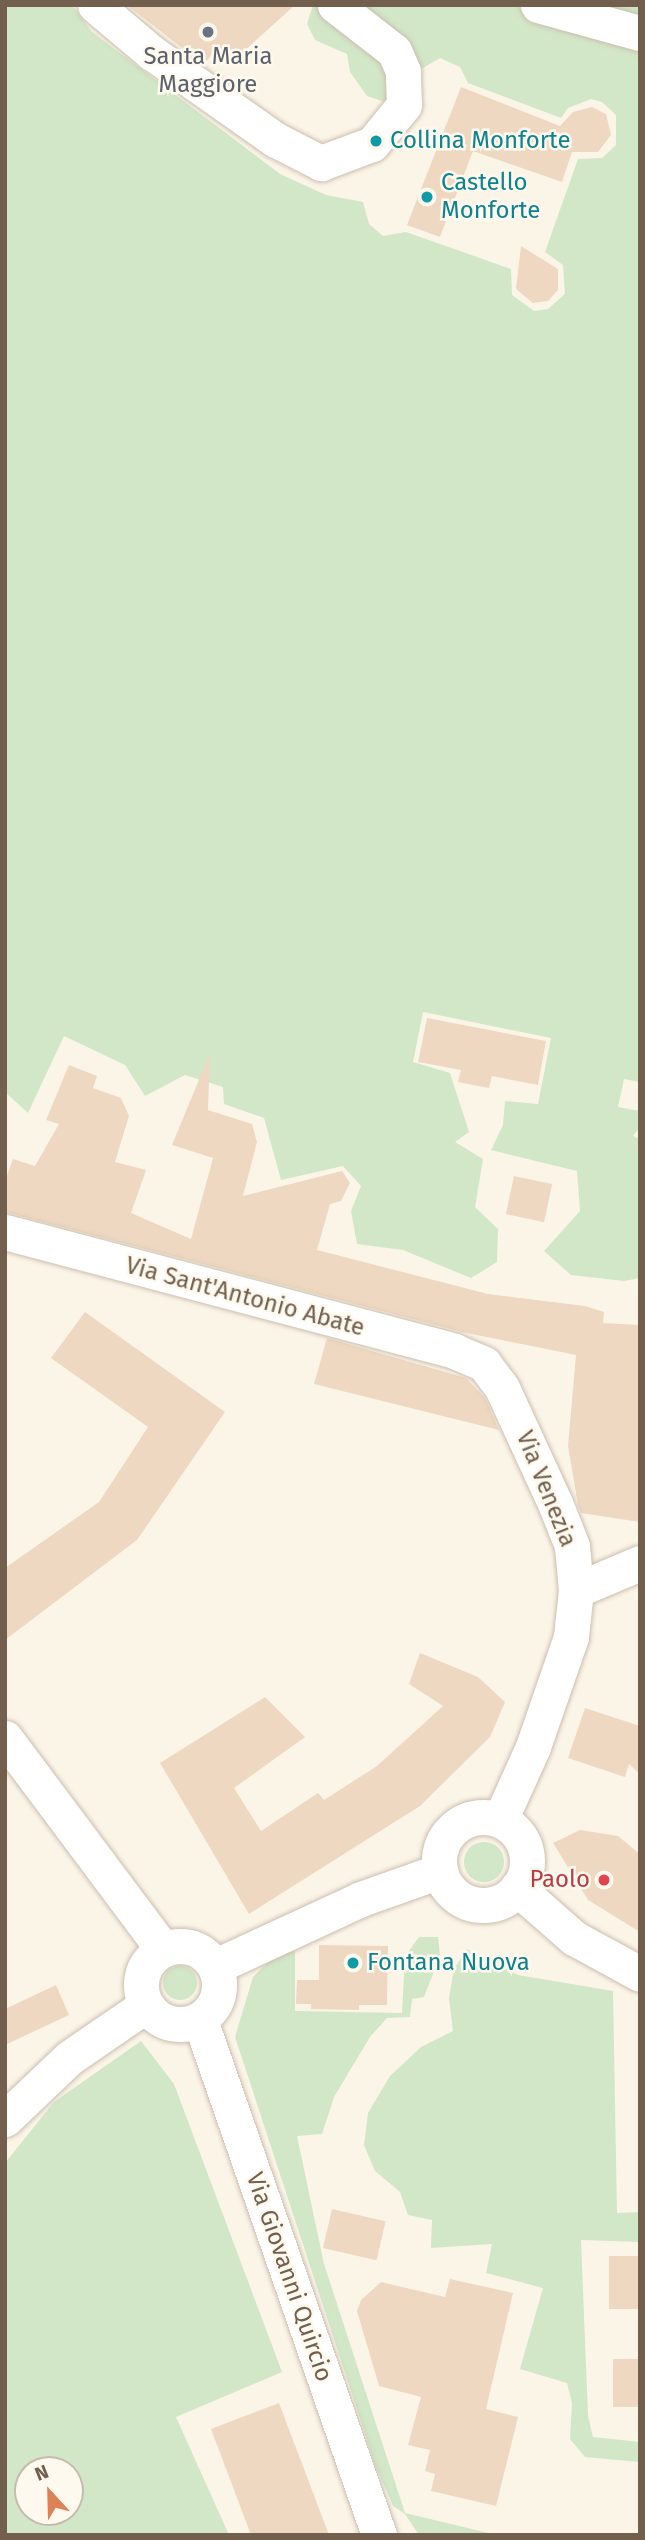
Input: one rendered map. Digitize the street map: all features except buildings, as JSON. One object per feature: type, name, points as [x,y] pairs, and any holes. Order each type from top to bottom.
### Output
[{"type":"street","points":[[95,5],[152,53],[276,140],[321,163],[372,144],[404,105],[403,71],[394,51],[335,5]]},
{"type":"street","points":[[538,5],[640,33]]},
{"type":"street","name":"Via Sant'Antonio Abate","points":[[5,1232],[454,1351],[484,1364]]},
{"type":"street","name":"Via Venezia","points":[[484,1364],[502,1388],[555,1503],[572,1546],[576,1590],[571,1637],[533,1747],[500,1820]]},
{"type":"street","points":[[576,1590],[640,1563]]},
{"type":"street","points":[[5,1738],[163,1949]]},
{"type":"street","points":[[481,1816],[500,1820],[514,1829],[527,1858],[517,1888],[494,1903],[467,1902],[450,1889],[440,1871],[440,1852],[447,1834],[462,1822],[481,1816]]},
{"type":"street","points":[[216,1966],[348,1904],[440,1871]]},
{"type":"street","points":[[517,1888],[574,1938],[640,1974]]},
{"type":"street","points":[[183,1944],[202,1951],[216,1966],[218,1996],[200,2020],[180,2025],[160,2020],[146,2005],[140,1984],[146,1963],[163,1949],[183,1944]]},
{"type":"street","points":[[5,2119],[69,2058],[146,2005]]},
{"type":"street","name":"Via Giovanni Quircio","points":[[200,2020],[379,2535]]},
{"type":"green space","points":[[5,5],[72,5],[92,32],[280,174],[326,195],[363,202],[369,224],[383,236],[406,232],[511,269],[512,295],[534,311],[548,309],[565,294],[563,265],[545,252],[578,159],[602,158],[616,145],[616,115],[602,102],[591,99],[568,108],[561,118],[468,83],[460,67],[440,58],[396,84],[385,102],[367,96],[350,72],[347,54],[315,40],[307,24],[313,5],[640,5],[640,1082],[624,1079],[618,1107],[640,1111],[640,1127],[633,1136],[640,1139],[640,1278],[624,1281],[571,1275],[544,1251],[580,1211],[577,1171],[491,1150],[503,1125],[505,1101],[538,1104],[551,1038],[423,1012],[413,1062],[450,1073],[469,1132],[455,1142],[483,1159],[475,1207],[498,1229],[497,1262],[471,1278],[403,1250],[357,1244],[351,1211],[361,1186],[343,1166],[281,1180],[264,1118],[224,1104],[223,1087],[185,1075],[145,1096],[125,1065],[64,1036],[28,1113],[5,1092]]},
{"type":"green space","points":[[484,1842],[498,1848],[504,1862],[498,1876],[484,1882],[470,1876],[464,1862],[470,1848]]},
{"type":"green space","points":[[419,1937],[438,1937],[440,1956],[424,1997],[412,1999],[410,2017],[387,2018],[370,2037],[334,2097],[322,2134],[297,2136],[324,2264],[405,2513],[497,2535],[419,2535],[405,2514],[393,2506],[376,2467],[235,2037],[253,1977],[273,1957],[295,1948],[295,2011],[402,2013],[405,1956]]},
{"type":"green space","points":[[467,1949],[518,1975],[613,1991],[617,2213],[640,2212],[640,2242],[581,2240],[588,2416],[593,2437],[640,2442],[640,2462],[585,2457],[570,2439],[572,2403],[567,2383],[520,2369],[543,2288],[486,2273],[492,2244],[431,2248],[432,2220],[408,2215],[400,2192],[375,2171],[364,2145],[368,2113],[390,2076],[421,2047],[453,2031],[449,1998],[454,1969]]},
{"type":"green space","points":[[180,1966],[192,1971],[197,1983],[192,1995],[180,2000],[168,1995],[163,1983],[168,1971]]},
{"type":"green space","points":[[141,2041],[174,2084],[282,2372],[176,2417],[229,2535],[5,2535],[5,2163],[54,2102]]},
{"type":"place","name":"Santa Maria Maggiore","points":[[208,32]]},
{"type":"place","name":"Collina Monforte","points":[[376,141]]},
{"type":"place","name":"Castello Monforte","points":[[427,197]]},
{"type":"place","name":"Paolo","points":[[604,1880]]},
{"type":"place","name":"Fontana Nuova","points":[[353,1963]]}]
